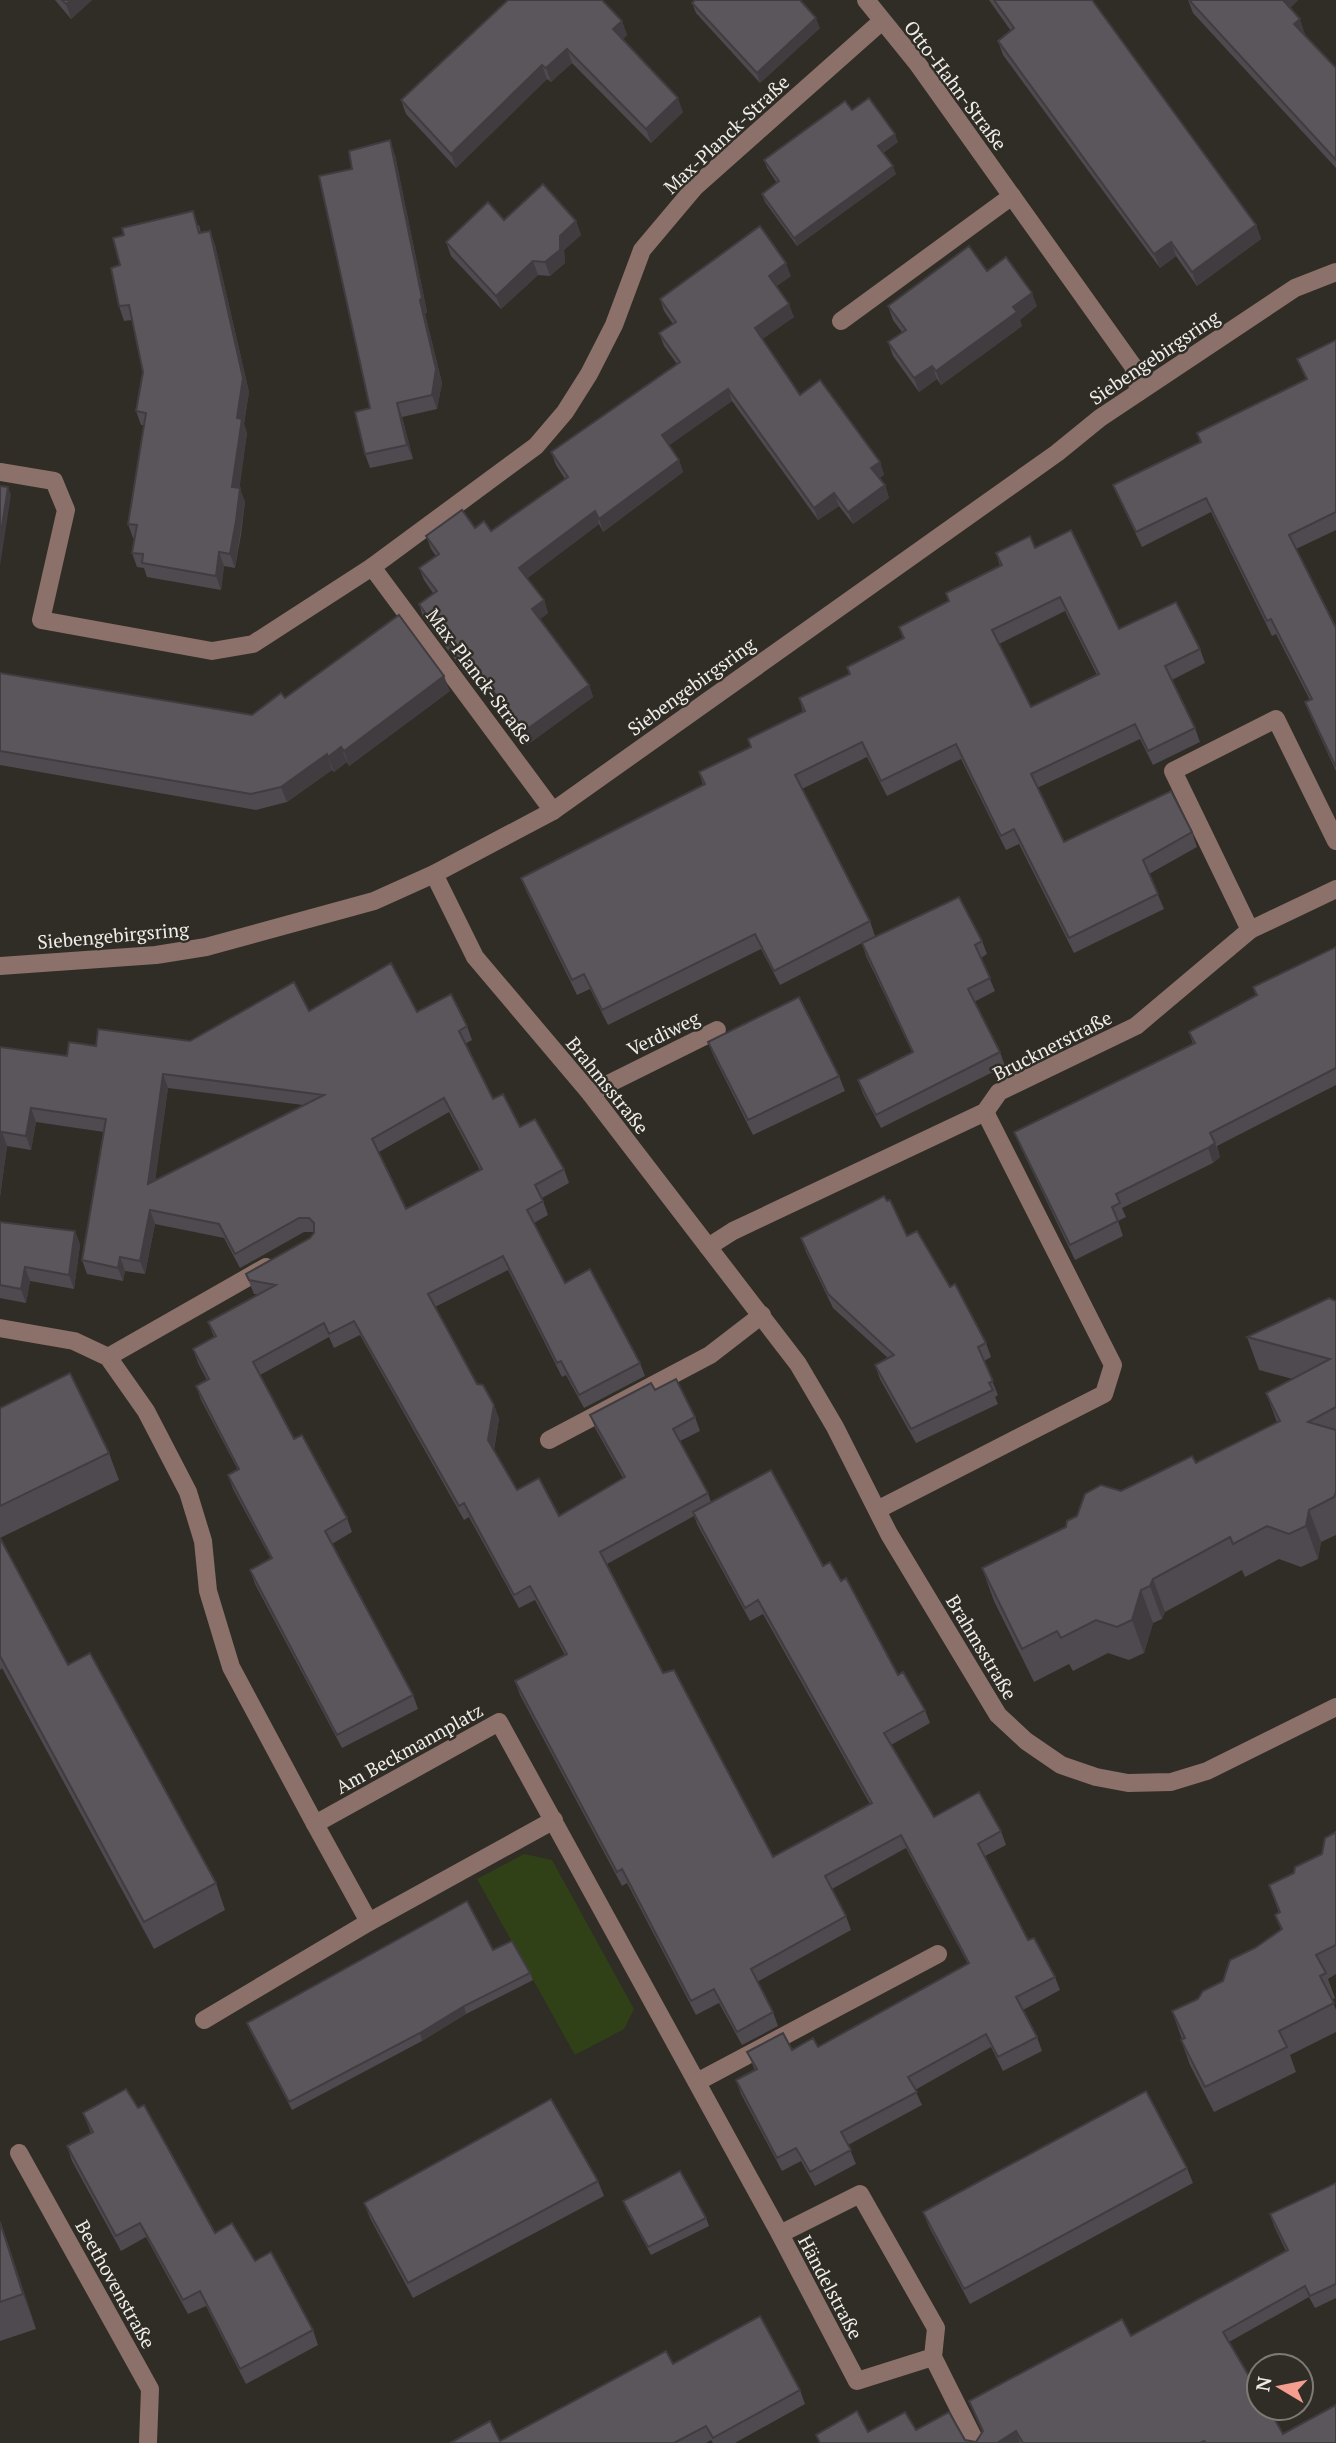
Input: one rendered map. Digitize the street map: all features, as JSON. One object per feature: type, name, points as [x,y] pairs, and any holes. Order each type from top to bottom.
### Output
[{"type":"street","name":"Otto-Hahn-Straße","points":[[866,0],[917,63],[1133,366],[1139,392]]},
{"type":"street","name":"Max-Planck-Straße","points":[[0,472],[54,481],[66,510],[41,620],[212,651],[253,645],[372,567],[536,446],[565,412],[589,374],[614,325],[642,250],[695,187],[882,21]]},
{"type":"street","points":[[841,321],[1012,197]]},
{"type":"street","name":"Siebengebirgsring","points":[[0,966],[156,955],[206,947],[374,901],[434,874],[553,811],[1139,392],[1295,288],[1336,272]]},
{"type":"street","name":"Max-Planck-Straße","points":[[372,567],[553,811]]},
{"type":"street","points":[[1250,930],[1173,771],[1276,719],[1336,841]]},
{"type":"street","name":"Brahmsstraße","points":[[434,874],[475,957],[590,1093],[762,1315],[804,1374],[879,1509],[889,1534],[998,1715],[1026,1741],[1061,1765],[1096,1777],[1128,1783],[1171,1782],[1207,1771],[1336,1707]]},
{"type":"street","name":"Brucknerstraße","points":[[708,1247],[733,1231],[985,1112],[999,1092],[1136,1026],[1250,930],[1336,889]]},
{"type":"street","name":"Verdiweg","points":[[590,1093],[717,1030]]},
{"type":"street","points":[[879,1509],[1104,1394],[1113,1365],[985,1112]]},
{"type":"street","points":[[108,1357],[285,1256]]},
{"type":"street","points":[[549,1440],[710,1355],[762,1315]]},
{"type":"street","points":[[0,1328],[74,1341],[108,1357],[146,1411],[188,1492],[203,1541],[208,1591],[231,1667],[369,1922]]},
{"type":"street","name":"Am Beckmannplatz","points":[[315,1824],[499,1722],[780,2234]]},
{"type":"street","points":[[204,2020],[369,1922],[554,1820]]},
{"type":"street","points":[[697,2082],[937,1954]]},
{"type":"street","name":"Beethovenstraße","points":[[19,2153],[150,2389],[148,2443]]},
{"type":"street","name":"Händelstraße","points":[[933,2357],[857,2381],[780,2234],[860,2194],[936,2328],[933,2357],[976,2443]]},
{"type":"green space","points":[[524,1854],[552,1860],[634,2009],[624,2029],[575,2055],[477,1879]]},
{"type":"building","points":[[508,0],[602,0],[622,21],[613,29],[678,98],[646,129],[567,49],[546,68],[542,65],[451,154],[401,100]]},
{"type":"building","points":[[695,0],[800,0],[816,18],[757,73],[692,3]]},
{"type":"building","points":[[994,0],[1092,0],[1256,225],[1192,272],[1171,242],[1154,254],[998,41],[1014,28]]},
{"type":"building","points":[[1189,0],[1283,0],[1300,19],[1294,24],[1336,68],[1336,160]]},
{"type":"building","points":[[869,98],[895,134],[878,146],[893,166],[794,238],[762,194],[779,181],[764,160],[845,101],[852,110]]},
{"type":"building","points":[[390,140],[436,369],[432,395],[397,403],[407,445],[365,454],[355,412],[370,408],[319,176],[352,169],[349,151]]},
{"type":"building","points":[[543,184],[576,221],[560,236],[560,250],[545,262],[533,261],[496,296],[446,242],[488,202],[504,220]]},
{"type":"building","points":[[193,211],[199,233],[210,231],[243,378],[237,418],[242,419],[232,487],[240,488],[236,521],[230,554],[219,552],[216,576],[142,563],[143,554],[132,553],[137,525],[128,524],[146,413],[136,411],[143,372],[129,305],[119,306],[111,268],[120,265],[113,238],[124,235],[122,228]]},
{"type":"building","points":[[760,226],[786,263],[769,276],[789,304],[755,328],[800,395],[820,380],[880,462],[871,468],[885,485],[848,512],[834,493],[814,508],[728,389],[662,435],[679,460],[599,519],[595,511],[519,568],[544,600],[532,609],[589,685],[523,732],[470,659],[463,665],[419,604],[437,591],[419,568],[439,554],[426,536],[462,510],[475,528],[484,521],[491,531],[568,477],[551,452],[680,362],[659,333],[676,322],[660,299]]},
{"type":"building","points":[[969,246],[987,271],[1006,257],[1032,293],[1013,307],[1017,312],[936,371],[932,366],[914,378],[888,342],[906,330],[888,306]]},
{"type":"building","points":[[1336,340],[1336,512],[1289,535],[1336,628],[1336,767],[1305,702],[1312,699],[1271,619],[1267,621],[1206,498],[1136,532],[1113,485],[1201,442],[1197,433],[1307,379],[1297,359]]},
{"type":"building","points":[[0,486],[8,487],[0,539]]},
{"type":"building","points":[[1071,530],[1119,629],[1176,602],[1200,649],[1165,666],[1195,728],[1148,751],[1135,724],[1031,774],[1064,842],[1171,791],[1192,832],[1143,860],[1158,894],[1069,938],[1014,829],[1001,836],[956,744],[881,781],[862,742],[795,775],[870,921],[774,971],[755,934],[602,1010],[584,974],[572,980],[521,878],[705,784],[699,772],[751,747],[748,739],[805,711],[799,698],[850,674],[847,667],[904,638],[899,627],[949,601],[946,593],[1002,565],[996,553],[1030,536],[1035,548]],"holes":[[[1060,597],[1099,674],[1031,707],[992,630]]]},
{"type":"building","points":[[399,615],[444,676],[344,751],[341,747],[328,757],[327,754],[281,787],[251,794],[0,751],[0,673],[252,715],[281,693],[285,698]]},
{"type":"building","points":[[959,897],[982,941],[975,945],[990,978],[968,989],[1000,1052],[876,1115],[858,1080],[913,1052],[862,943]]},
{"type":"building","points":[[1336,947],[1336,1068],[1210,1133],[1215,1143],[1208,1148],[1116,1194],[1120,1203],[1112,1207],[1118,1221],[1070,1245],[1014,1132],[1195,1043],[1189,1032],[1257,995],[1253,987]]},
{"type":"building","points":[[391,963],[417,1012],[451,994],[467,1026],[459,1031],[493,1099],[503,1094],[520,1127],[535,1119],[564,1169],[535,1185],[543,1201],[527,1210],[565,1283],[590,1269],[640,1363],[579,1395],[561,1361],[557,1363],[503,1256],[428,1294],[477,1384],[483,1385],[494,1405],[488,1440],[517,1490],[539,1478],[559,1516],[625,1477],[590,1415],[651,1383],[655,1390],[676,1379],[695,1417],[673,1429],[708,1493],[600,1552],[663,1673],[674,1670],[773,1857],[872,1803],[758,1600],[745,1608],[693,1512],[771,1470],[823,1566],[830,1562],[841,1581],[846,1578],[898,1675],[903,1672],[925,1710],[884,1733],[934,1817],[979,1792],[1001,1831],[978,1844],[1028,1940],[1034,1938],[1055,1977],[1016,1997],[1037,2037],[998,2057],[986,2034],[908,2077],[917,2092],[841,2132],[851,2150],[810,2172],[796,2148],[777,2158],[736,2080],[757,2069],[747,2052],[783,2033],[792,2050],[813,2038],[818,2047],[969,1963],[901,1835],[825,1876],[846,1916],[751,1969],[773,2012],[737,2032],[714,1989],[691,2001],[622,1869],[617,1872],[515,1681],[567,1654],[530,1586],[514,1595],[464,1503],[459,1506],[354,1321],[329,1334],[324,1323],[253,1362],[294,1439],[302,1435],[347,1518],[325,1531],[413,1695],[337,1735],[250,1570],[272,1558],[228,1475],[239,1469],[196,1386],[209,1379],[193,1349],[216,1336],[208,1322],[276,1285],[249,1280],[246,1274],[310,1238],[314,1233],[314,1223],[309,1218],[299,1218],[235,1254],[219,1224],[150,1210],[140,1261],[120,1257],[118,1268],[82,1260],[106,1119],[31,1108],[26,1136],[2,1132],[0,1147],[0,1047],[67,1056],[69,1042],[96,1046],[98,1029],[190,1041],[294,982],[309,1011]],"holes":[[[163,1074],[324,1095],[148,1184]],[[444,1098],[482,1169],[406,1209],[372,1139]]]},
{"type":"building","points":[[799,997],[839,1076],[748,1120],[708,1042]]},
{"type":"building","points":[[884,1196],[887,1201],[890,1200],[907,1236],[917,1231],[950,1287],[955,1284],[986,1343],[978,1347],[993,1381],[989,1383],[993,1390],[911,1429],[875,1365],[894,1355],[828,1294],[801,1238]]},
{"type":"building","points":[[0,1222],[75,1231],[69,1275],[25,1267],[21,1289],[0,1285]]},
{"type":"building","points":[[1329,1298],[1336,1301],[1336,1407],[1308,1422],[1336,1430],[1334,1497],[1309,1510],[1306,1526],[1289,1534],[1267,1526],[1233,1544],[1230,1537],[1153,1579],[1150,1586],[1141,1590],[1132,1620],[1117,1627],[1096,1620],[1061,1638],[1057,1631],[1022,1649],[982,1568],[1066,1527],[1067,1521],[1077,1516],[1085,1494],[1101,1485],[1121,1491],[1192,1456],[1196,1463],[1280,1421],[1266,1393],[1330,1359],[1247,1337]]},
{"type":"building","points":[[70,1373],[109,1453],[0,1506],[0,1408]]},
{"type":"building","points":[[0,1538],[68,1665],[90,1653],[216,1883],[144,1922],[0,1656]]},
{"type":"building","points":[[1336,1832],[1336,1945],[1316,1955],[1326,1973],[1320,1976],[1334,2003],[1279,2031],[1287,2047],[1205,2087],[1181,2040],[1185,2038],[1172,2011],[1198,1999],[1203,1991],[1223,1981],[1230,1960],[1255,1948],[1282,1929],[1275,1915],[1280,1912],[1269,1885],[1294,1873],[1295,1867],[1322,1854],[1325,1838]]},
{"type":"building","points":[[467,1901],[493,1950],[512,1941],[530,1973],[289,2102],[247,2023]]},
{"type":"building","points":[[126,2089],[138,2108],[144,2105],[215,2233],[232,2223],[255,2261],[271,2252],[313,2330],[240,2369],[200,2291],[183,2300],[140,2223],[116,2236],[67,2146],[93,2132],[83,2113]]},
{"type":"building","points":[[1146,2091],[1187,2168],[964,2289],[923,2212]]},
{"type":"building","points":[[551,2099],[598,2181],[408,2283],[364,2203]]},
{"type":"building","points":[[680,2171],[706,2218],[648,2247],[623,2201]]},
{"type":"building","points":[[1336,2183],[1336,2284],[1310,2296],[1305,2286],[1223,2332],[1245,2369],[1245,2422],[1276,2422],[1283,2434],[1305,2422],[1315,2422],[1315,2416],[1336,2405],[1336,2443],[1023,2443],[1016,2431],[997,2443],[820,2443],[816,2435],[857,2411],[868,2432],[905,2412],[916,2430],[949,2412],[965,2440],[976,2442],[983,2431],[969,2401],[1122,2319],[1131,2336],[1288,2250],[1270,2214]]},
{"type":"building","points":[[0,2222],[23,2294],[0,2302]]},
{"type":"building","points":[[760,2316],[800,2390],[713,2438],[706,2426],[674,2443],[450,2443],[490,2421],[500,2441],[666,2351],[673,2364]]}]
